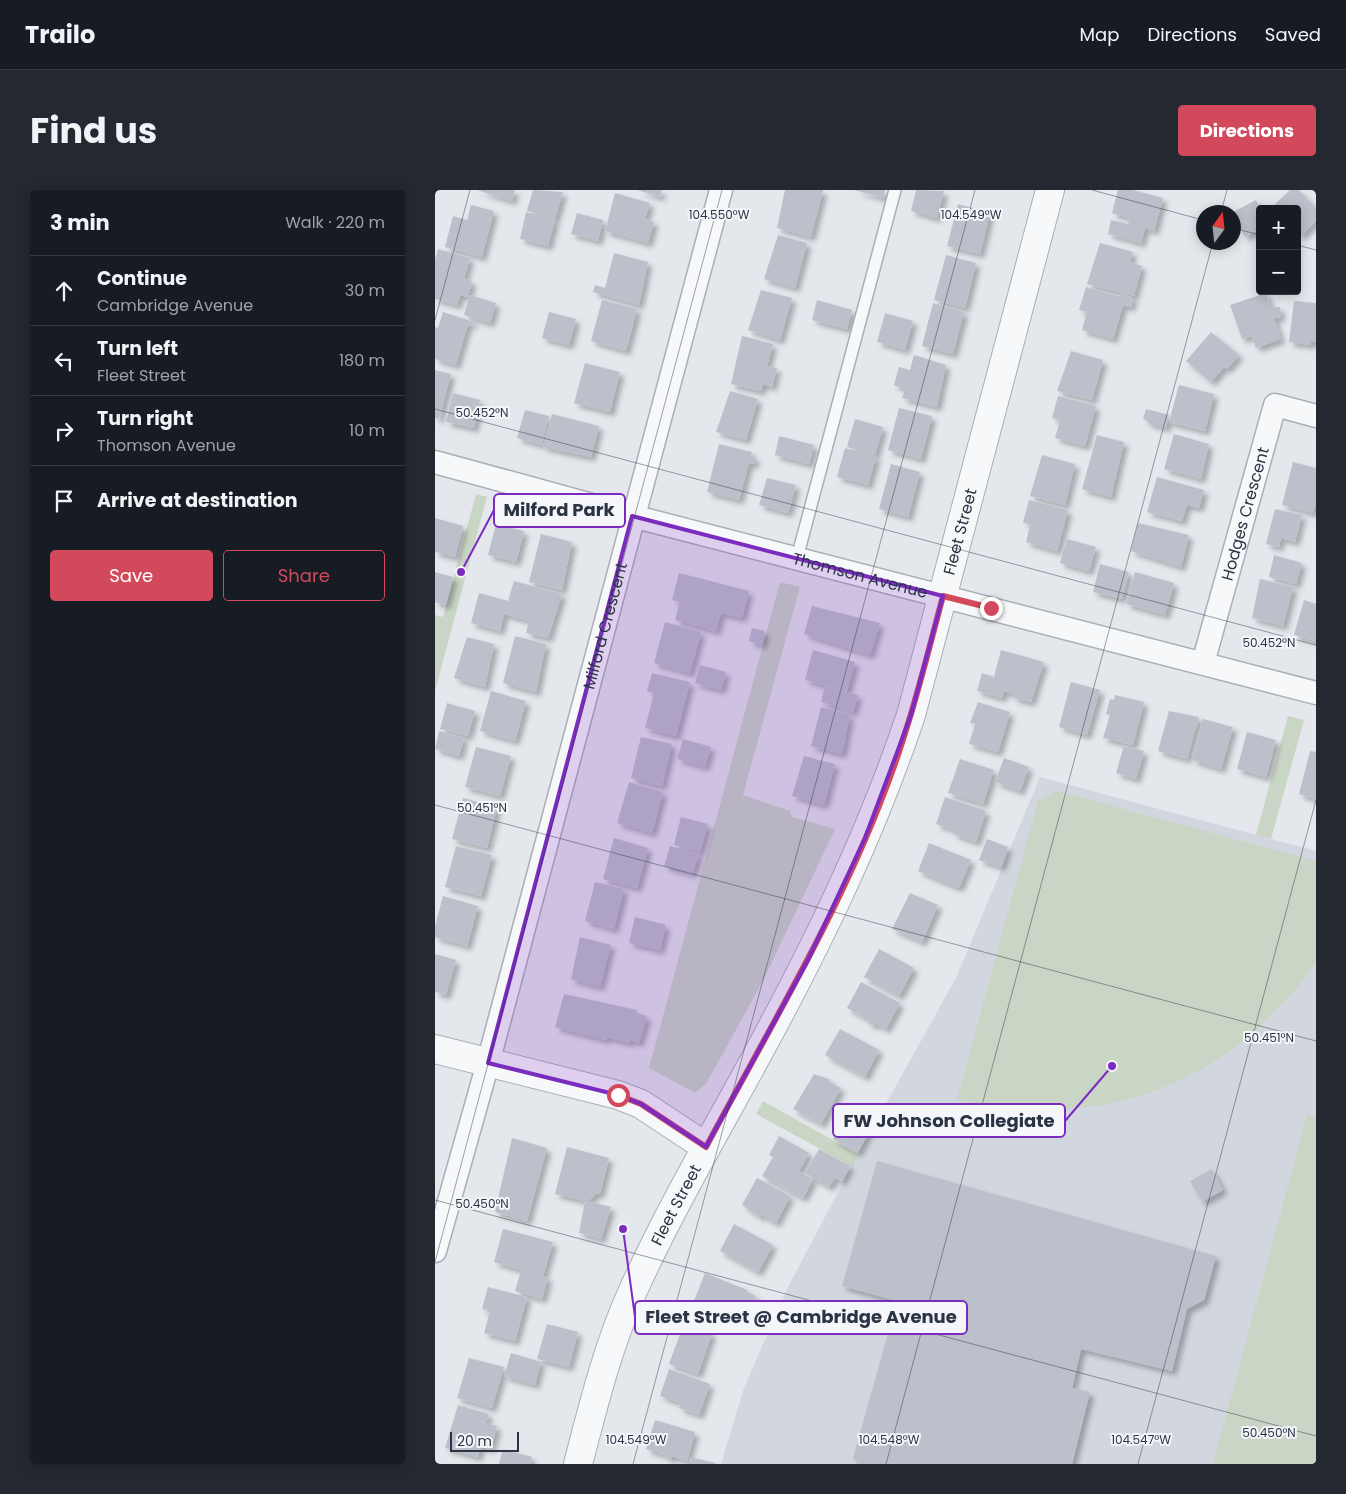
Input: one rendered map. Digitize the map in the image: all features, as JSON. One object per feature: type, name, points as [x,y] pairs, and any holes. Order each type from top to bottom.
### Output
[{"type":"street","name":"Milford Crescent","points":[[435,1251],[488,1063],[632,516],[721,190]]},
{"type":"street","name":"Fleet Street","points":[[577,1464],[607,1358],[631,1295],[706,1147],[808,960],[887,788],[911,715],[1050,190]]},
{"type":"street","name":"Hodges Crescent","points":[[1203,663],[1275,405],[1316,416]]},
{"type":"street","name":"Thomson Avenue","points":[[435,462],[632,516],[1316,693]]},
{"type":"street","points":[[435,1049],[618,1095],[633,1101],[706,1147]]},
{"type":"lane","points":[[797,558],[895,190]]},
{"type":"highlighted area","points":[[632,516],[943,596],[911,715],[865,838],[808,960],[706,1147],[641,1104],[618,1095],[488,1063]]},
{"type":"shaded area","points":[[1040,777],[1316,851],[1316,1464],[721,1464],[744,1388],[787,1289],[858,1154],[956,978]]},
{"type":"green space","points":[[476,494],[487,497],[435,691],[435,615],[443,617]]},
{"type":"green space","points":[[780,582],[800,587],[743,795],[790,811],[792,817],[835,829],[764,979],[706,1084],[695,1093],[649,1068]]},
{"type":"green space","points":[[1288,716],[1304,720],[1271,839],[1256,835]]},
{"type":"green space","points":[[1057,791],[1316,861],[1316,959],[1294,991],[1246,1039],[1210,1065],[1171,1084],[1131,1098],[1089,1107],[1046,1110],[1002,1108],[957,1100],[1038,801]]},
{"type":"green space","points":[[763,1101],[858,1154],[853,1167],[756,1114]]},
{"type":"green space","points":[[1307,1115],[1316,1118],[1316,1464],[1213,1464]]},
{"type":"building","points":[[477,190],[515,190],[512,201]]},
{"type":"building","points":[[533,190],[563,192],[555,219],[527,211]]},
{"type":"building","points":[[637,190],[662,190],[660,197]]},
{"type":"building","points":[[785,190],[823,190],[811,237],[777,228]]},
{"type":"building","points":[[854,190],[885,190],[883,198]]},
{"type":"building","points":[[916,190],[944,191],[937,218],[911,211]]},
{"type":"building","points":[[1118,190],[1133,190],[1163,198],[1154,231],[1145,228],[1141,243],[1108,234],[1111,220],[1128,224],[1130,218],[1112,213]]},
{"type":"building","points":[[1290,190],[1299,190],[1316,208],[1316,221],[1301,236],[1301,205],[1274,205]]},
{"type":"building","points":[[615,193],[650,203],[645,219],[654,222],[648,243],[605,231]]},
{"type":"building","points":[[1256,200],[1259,205],[1256,205],[1256,231],[1245,237],[1241,229],[1241,208]]},
{"type":"building","points":[[958,204],[990,213],[980,254],[947,246]]},
{"type":"building","points":[[471,205],[494,211],[482,257],[445,247],[453,216],[467,220]]},
{"type":"building","points":[[526,212],[555,220],[548,246],[520,239]]},
{"type":"building","points":[[577,213],[603,220],[598,241],[571,234]]},
{"type":"building","points":[[778,235],[807,243],[795,288],[764,279]]},
{"type":"building","points":[[1100,243],[1133,252],[1130,262],[1142,266],[1134,296],[1087,284]]},
{"type":"building","points":[[438,249],[470,258],[464,279],[472,281],[468,297],[460,295],[457,305],[435,299],[435,260]]},
{"type":"building","points":[[614,253],[648,262],[639,305],[593,292],[595,285],[605,288]]},
{"type":"building","points":[[946,255],[976,263],[965,308],[934,300]]},
{"type":"building","points":[[1086,287],[1121,297],[1122,294],[1133,298],[1131,307],[1123,305],[1113,339],[1082,330],[1087,312],[1079,310]]},
{"type":"building","points":[[761,290],[792,298],[780,340],[748,330]]},
{"type":"building","points":[[470,295],[496,303],[490,323],[464,315]]},
{"type":"building","points":[[1260,295],[1267,295],[1272,312],[1272,307],[1280,307],[1281,317],[1274,318],[1281,339],[1256,348],[1252,336],[1242,339],[1230,305]]},
{"type":"building","points":[[602,300],[637,309],[626,351],[591,341]]},
{"type":"building","points":[[817,300],[852,310],[847,329],[812,320]]},
{"type":"building","points":[[1294,301],[1316,303],[1316,342],[1311,341],[1311,345],[1289,342]]},
{"type":"building","points":[[933,303],[964,312],[953,354],[922,346]]},
{"type":"building","points":[[443,312],[474,322],[473,325],[468,324],[456,365],[435,359],[435,327],[438,328]]},
{"type":"building","points":[[549,312],[576,319],[569,345],[542,338]]},
{"type":"building","points":[[885,313],[913,321],[905,350],[877,342]]},
{"type":"building","points":[[1211,332],[1239,355],[1227,369],[1224,367],[1211,382],[1186,361]]},
{"type":"building","points":[[742,336],[773,344],[767,366],[777,368],[772,387],[763,384],[761,391],[731,384]]},
{"type":"building","points":[[1071,351],[1103,360],[1092,400],[1057,391]]},
{"type":"building","points":[[914,355],[946,365],[937,407],[902,398],[905,389],[894,385],[899,367],[910,370]]},
{"type":"building","points":[[585,363],[620,372],[610,412],[574,403]]},
{"type":"building","points":[[435,370],[451,374],[439,419],[435,418]]},
{"type":"building","points":[[1179,385],[1214,394],[1205,431],[1169,422]]},
{"type":"building","points":[[730,391],[758,399],[746,440],[716,432]]},
{"type":"building","points":[[453,393],[480,400],[474,428],[446,422]]},
{"type":"building","points":[[1058,396],[1096,406],[1085,446],[1055,438],[1060,420],[1052,418]]},
{"type":"building","points":[[899,408],[932,416],[921,459],[888,450]]},
{"type":"building","points":[[1146,409],[1169,415],[1166,428],[1148,423],[1148,421],[1143,419]]},
{"type":"building","points":[[525,410],[549,416],[542,445],[517,438]]},
{"type":"building","points":[[552,414],[599,426],[591,457],[543,447]]},
{"type":"building","points":[[855,419],[883,427],[875,455],[847,447]]},
{"type":"building","points":[[1174,434],[1209,444],[1201,479],[1164,469]]},
{"type":"building","points":[[1097,435],[1124,442],[1111,497],[1082,489]]},
{"type":"building","points":[[779,436],[814,445],[809,464],[775,455]]},
{"type":"building","points":[[719,444],[752,452],[751,457],[756,458],[754,464],[749,463],[739,500],[707,492]]},
{"type":"building","points":[[845,448],[876,457],[868,485],[837,477]]},
{"type":"building","points":[[1042,455],[1075,464],[1065,505],[1030,496]]},
{"type":"building","points":[[1293,462],[1316,468],[1316,501],[1313,513],[1282,505]]},
{"type":"building","points":[[891,464],[920,472],[908,517],[879,509]]},
{"type":"building","points":[[1157,477],[1204,490],[1199,508],[1187,505],[1182,521],[1147,512]]},
{"type":"building","points":[[767,478],[796,485],[788,513],[759,505]]},
{"type":"building","points":[[1029,500],[1068,510],[1057,551],[1026,542],[1030,525],[1023,522]]},
{"type":"building","points":[[1275,509],[1302,515],[1295,542],[1281,538],[1279,547],[1266,544]]},
{"type":"building","points":[[435,518],[463,526],[455,557],[435,552]]},
{"type":"building","points":[[1138,523],[1189,535],[1181,567],[1131,551]]},
{"type":"building","points":[[496,524],[524,531],[516,562],[488,555]]},
{"type":"building","points":[[541,534],[572,542],[562,590],[529,582]]},
{"type":"building","points":[[1067,539],[1096,547],[1089,571],[1060,563]]},
{"type":"building","points":[[1274,555],[1302,563],[1296,584],[1269,577]]},
{"type":"building","points":[[1100,564],[1129,572],[1122,599],[1093,592]]},
{"type":"building","points":[[435,572],[453,577],[446,605],[435,602]]},
{"type":"building","points":[[1135,572],[1174,583],[1165,615],[1126,604]]},
{"type":"building","points":[[679,573],[749,591],[742,618],[721,613],[716,631],[675,620],[680,602],[672,600]]},
{"type":"building","points":[[1260,579],[1293,587],[1283,626],[1252,618]]},
{"type":"building","points":[[514,581],[562,594],[548,638],[526,633],[529,621],[504,614],[500,631],[471,623],[479,593],[508,601]]},
{"type":"building","points":[[1304,600],[1316,604],[1316,641],[1294,635]]},
{"type":"building","points":[[812,606],[880,623],[870,655],[804,634]]},
{"type":"building","points":[[665,622],[701,632],[690,673],[654,663]]},
{"type":"building","points":[[752,628],[765,631],[762,645],[749,641]]},
{"type":"building","points":[[515,636],[546,644],[536,692],[503,683]]},
{"type":"building","points":[[467,637],[494,644],[485,687],[454,678]]},
{"type":"building","points":[[813,650],[855,662],[847,691],[805,680]]},
{"type":"building","points":[[1001,650],[1044,662],[1031,702],[1013,698],[1014,694],[1004,691],[1002,698],[977,691],[982,673],[994,677]]},
{"type":"building","points":[[700,665],[726,672],[721,690],[695,683]]},
{"type":"building","points":[[652,673],[690,682],[676,736],[645,728],[654,693],[647,691]]},
{"type":"building","points":[[1071,682],[1100,690],[1087,735],[1059,727]]},
{"type":"building","points":[[825,686],[858,695],[853,712],[821,702]]},
{"type":"building","points":[[491,691],[526,701],[515,741],[480,731]]},
{"type":"building","points":[[1115,695],[1144,702],[1133,745],[1103,738],[1110,715],[1106,714],[1110,699],[1114,700]]},
{"type":"building","points":[[978,702],[1010,712],[998,752],[969,744],[975,724],[970,723]]},
{"type":"building","points":[[447,703],[475,711],[468,736],[440,729]]},
{"type":"building","points":[[821,707],[850,715],[842,754],[811,746]]},
{"type":"building","points":[[1169,711],[1199,717],[1187,759],[1158,751]]},
{"type":"building","points":[[1203,719],[1233,727],[1221,769],[1192,760]]},
{"type":"building","points":[[439,731],[464,738],[459,756],[435,749]]},
{"type":"building","points":[[1247,732],[1276,740],[1266,777],[1237,769]]},
{"type":"building","points":[[641,737],[672,744],[662,786],[631,778]]},
{"type":"building","points":[[683,739],[711,747],[705,767],[677,759]]},
{"type":"building","points":[[1124,746],[1144,751],[1136,779],[1116,773]]},
{"type":"building","points":[[476,747],[511,756],[500,796],[465,787]]},
{"type":"building","points":[[1310,751],[1316,752],[1316,799],[1299,794]]},
{"type":"building","points":[[804,756],[835,764],[824,805],[792,796]]},
{"type":"building","points":[[1004,758],[1029,767],[1020,791],[995,782]]},
{"type":"building","points":[[960,759],[994,770],[983,804],[948,793]]},
{"type":"building","points":[[629,782],[663,792],[652,833],[617,823]]},
{"type":"building","points":[[945,797],[986,811],[976,842],[953,834],[954,830],[936,824]]},
{"type":"building","points":[[463,798],[497,807],[487,848],[452,839]]},
{"type":"building","points":[[681,817],[708,824],[700,852],[674,845]]},
{"type":"building","points":[[614,838],[648,848],[637,888],[603,879]]},
{"type":"building","points":[[987,839],[1008,847],[1001,867],[979,860]]},
{"type":"building","points":[[929,843],[971,860],[959,888],[918,871]]},
{"type":"building","points":[[456,846],[492,855],[481,896],[445,887]]},
{"type":"building","points":[[670,846],[699,854],[692,874],[664,866]]},
{"type":"building","points":[[595,882],[624,889],[614,929],[585,921]]},
{"type":"building","points":[[910,893],[938,905],[922,942],[892,929]]},
{"type":"building","points":[[443,896],[478,906],[467,946],[435,937],[435,926]]},
{"type":"building","points":[[635,917],[666,925],[660,950],[629,943]]},
{"type":"building","points":[[580,937],[611,945],[600,987],[571,979]]},
{"type":"building","points":[[879,949],[914,968],[899,996],[864,977]]},
{"type":"building","points":[[435,954],[456,960],[446,995],[435,992]]},
{"type":"building","points":[[861,982],[900,1003],[886,1029],[874,1023],[873,1026],[867,1022],[869,1020],[847,1008]]},
{"type":"building","points":[[564,994],[637,1010],[636,1013],[647,1016],[639,1043],[630,1040],[629,1043],[607,1037],[606,1040],[555,1027]]},
{"type":"building","points":[[840,1029],[879,1050],[865,1077],[825,1055]]},
{"type":"building","points":[[814,1074],[831,1080],[829,1082],[841,1088],[821,1124],[793,1109]]},
{"type":"building","points":[[847,1112],[872,1126],[857,1153],[833,1139]]},
{"type":"building","points":[[779,1136],[809,1153],[799,1171],[813,1179],[803,1198],[762,1176],[773,1157],[769,1155]]},
{"type":"building","points":[[512,1138],[547,1148],[527,1221],[495,1212]]},
{"type":"building","points":[[567,1147],[609,1158],[600,1194],[597,1193],[588,1201],[611,1207],[601,1239],[579,1233],[585,1201],[555,1194]]},
{"type":"building","points":[[819,1149],[850,1166],[842,1181],[835,1178],[829,1187],[805,1173]]},
{"type":"building","points":[[877,1161],[1216,1256],[1204,1300],[1187,1309],[1172,1371],[1081,1349],[1072,1388],[1090,1392],[1072,1464],[859,1464],[853,1458],[897,1301],[842,1286]]},
{"type":"building","points":[[1212,1169],[1223,1190],[1202,1202],[1190,1181]]},
{"type":"building","points":[[757,1178],[790,1196],[776,1223],[761,1215],[760,1217],[742,1205]]},
{"type":"building","points":[[734,1224],[773,1245],[758,1272],[720,1251]]},
{"type":"building","points":[[503,1229],[553,1242],[543,1276],[548,1278],[542,1299],[515,1291],[521,1270],[494,1262]]},
{"type":"building","points":[[705,1273],[747,1290],[747,1292],[756,1296],[752,1304],[742,1301],[735,1318],[694,1301]]},
{"type":"building","points":[[488,1287],[527,1297],[515,1341],[484,1333],[490,1311],[482,1309]]},
{"type":"building","points":[[684,1323],[712,1333],[698,1374],[669,1364]]},
{"type":"building","points":[[547,1324],[578,1332],[569,1367],[537,1359]]},
{"type":"building","points":[[511,1353],[541,1362],[535,1385],[504,1376]]},
{"type":"building","points":[[469,1358],[504,1367],[492,1408],[457,1398]]},
{"type":"building","points":[[669,1369],[710,1384],[699,1415],[679,1408],[681,1403],[660,1396]]},
{"type":"building","points":[[458,1405],[489,1414],[486,1423],[497,1426],[491,1449],[481,1446],[478,1457],[445,1448]]},
{"type":"building","points":[[655,1420],[695,1432],[687,1461],[672,1456],[671,1459],[646,1449]]},
{"type":"building","points":[[503,1449],[532,1457],[530,1464],[499,1464]]},
{"type":"building","points":[[690,1457],[715,1463],[715,1464],[689,1464]]},
{"type":"place","name":"Milford Park","points":[[461,572]]},
{"type":"place","name":"FW Johnson Collegiate","points":[[1112,1066]]},
{"type":"place","name":"Fleet Street @ Cambridge Avenue","points":[[623,1229]]},
{"type":"route","points":[[618,1095],[641,1104],[706,1147],[808,960],[861,849],[887,788],[911,715],[943,596],[991,608]]}]
